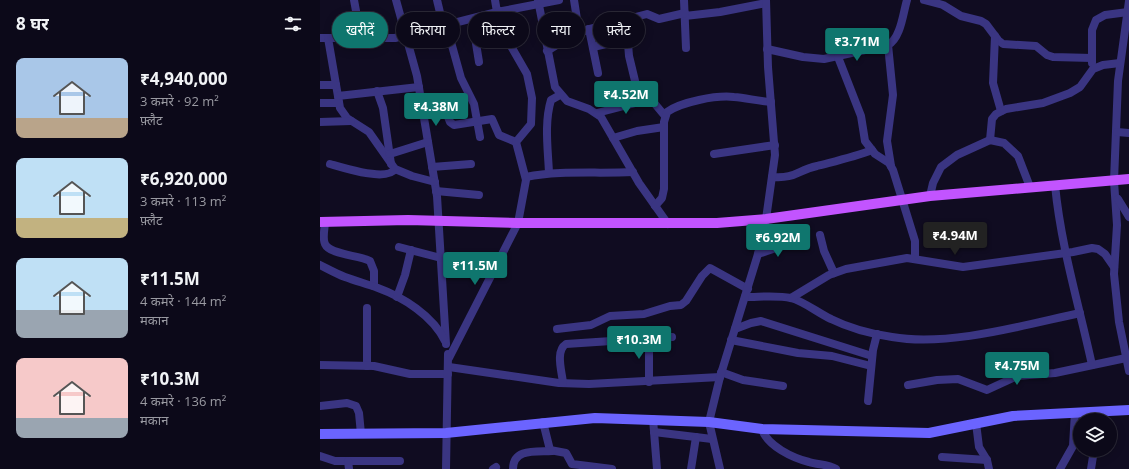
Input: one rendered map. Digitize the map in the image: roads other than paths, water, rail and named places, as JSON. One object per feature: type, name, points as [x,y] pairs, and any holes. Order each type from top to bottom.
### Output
[{"type":"main road","points":[[322,222],[408,220],[518,223],[717,223],[766,219],[930,196],[1129,179]]},
{"type":"street","points":[[354,0],[356,12]]},
{"type":"street","points":[[396,0],[399,12]]},
{"type":"street","points":[[437,0],[441,12]]},
{"type":"street","points":[[494,0],[498,12],[539,2],[559,0]]},
{"type":"street","points":[[574,0],[576,12]]},
{"type":"street","points":[[684,0],[686,48]]},
{"type":"street","points":[[767,49],[814,59],[838,57],[888,45],[892,43],[897,33],[907,0]]},
{"type":"street","points":[[924,0],[943,5],[961,16],[981,21],[986,24],[1003,44],[1036,46],[1047,55],[1053,57],[1092,58]]},
{"type":"street","points":[[645,15],[648,14],[659,19],[685,14],[720,12],[766,1],[767,49],[775,145],[772,177],[766,219],[758,254],[747,293],[720,374],[709,422],[720,469]]},
{"type":"street","points":[[1129,1],[1125,53],[1120,63],[1114,181],[1117,216],[1114,267],[1118,318],[1129,372]]},
{"type":"street","points":[[539,2],[554,87],[567,101],[597,113],[633,172],[668,224]]},
{"type":"street","points":[[1093,68],[1092,30],[1096,20],[1105,15],[1128,12]]},
{"type":"street","points":[[585,30],[593,28]]},
{"type":"street","points":[[590,29],[592,47],[598,73]]},
{"type":"street","points":[[995,36],[993,83],[1001,111]]},
{"type":"street","points":[[324,38],[336,84],[341,112],[351,121],[368,132],[393,167],[435,182]]},
{"type":"street","points":[[888,45],[893,95],[887,141],[891,166],[915,241],[915,258]]},
{"type":"street","points":[[409,48],[419,87],[435,182],[439,222],[449,371],[446,469]]},
{"type":"street","points":[[452,48],[460,74],[474,104],[480,137]]},
{"type":"street","points":[[477,48],[479,62]]},
{"type":"street","points":[[512,48],[527,74],[532,98],[531,124],[516,142]]},
{"type":"street","points":[[547,51],[552,48]]},
{"type":"street","points":[[629,48],[636,85]]},
{"type":"street","points":[[838,57],[861,116],[865,141],[872,150],[891,166]]},
{"type":"street","points":[[990,140],[992,119],[1001,111],[1043,103],[1070,93],[1080,87],[1093,68],[1120,63]]},
{"type":"street","points":[[320,85],[336,84]]},
{"type":"street","points":[[624,86],[640,86],[651,99],[656,108],[665,116]]},
{"type":"street","points":[[320,103],[377,91],[419,87]]},
{"type":"street","points":[[330,164],[359,172],[387,175],[393,172],[383,108],[377,91]]},
{"type":"street","points":[[549,173],[549,110],[551,100],[560,95]]},
{"type":"street","points":[[655,206],[662,198],[664,189],[664,127],[665,116],[671,109],[688,103],[716,97],[734,96],[758,102],[771,102]]},
{"type":"street","points":[[597,113],[651,99]]},
{"type":"street","points":[[422,105],[442,102],[452,124],[492,119],[499,135],[516,142]]},
{"type":"street","points":[[320,122],[351,121]]},
{"type":"street","points":[[613,138],[637,131],[664,127]]},
{"type":"street","points":[[1117,132],[1129,132]]},
{"type":"street","points":[[930,196],[933,182],[942,167],[957,155],[990,140],[1004,143],[1018,156],[1030,187]]},
{"type":"street","points":[[390,154],[428,142]]},
{"type":"street","points":[[448,358],[518,223],[526,186],[526,177],[516,142]]},
{"type":"street","points":[[714,154],[775,145]]},
{"type":"street","points":[[772,177],[786,178],[810,168],[872,150]]},
{"type":"street","points":[[432,167],[471,164]]},
{"type":"street","points":[[526,177],[549,173],[595,174],[633,172]]},
{"type":"street","points":[[1055,185],[1065,253],[1075,286],[1092,365]]},
{"type":"street","points":[[436,191],[479,195]]},
{"type":"street","points":[[1115,193],[1124,212],[1129,217]]},
{"type":"street","points":[[322,222],[324,240],[327,246],[332,250],[370,261],[374,271],[374,286]]},
{"type":"street","points":[[820,235],[824,251],[834,273]]},
{"type":"street","points":[[758,254],[791,243]]},
{"type":"street","points":[[399,247],[441,258]]},
{"type":"street","points":[[791,298],[834,273],[846,269],[898,259],[915,258],[963,267],[1065,253],[1086,248],[1098,249],[1114,267]]},
{"type":"street","points":[[397,297],[405,276],[411,250]]},
{"type":"street","points":[[320,265],[345,277],[374,286],[397,297],[429,320],[441,333],[446,344]]},
{"type":"street","points":[[557,329],[591,325],[610,316],[644,314],[670,306],[681,305],[686,301],[702,276],[710,268],[747,293],[791,298],[832,319],[876,334],[907,339],[945,338],[1002,331],[1080,313]]},
{"type":"street","points":[[367,308],[367,366]]},
{"type":"street","points":[[734,329],[761,321],[872,356]]},
{"type":"street","points":[[868,401],[872,356],[876,334]]},
{"type":"street","points":[[562,383],[560,355],[561,350],[566,344],[672,337]]},
{"type":"street","points":[[649,338],[649,382]]},
{"type":"street","points":[[731,340],[754,346],[798,353],[832,356],[871,366]]},
{"type":"street","points":[[908,386],[953,379],[964,381],[980,389],[987,390],[1017,376],[1055,373],[1126,358]]},
{"type":"street","points":[[320,365],[367,366],[410,374],[449,371],[562,383],[589,384],[649,382],[720,374],[743,380],[783,386]]},
{"type":"street","points":[[320,406],[347,403],[356,406],[359,413],[361,434]]},
{"type":"street","points":[[1112,413],[1129,410]]},
{"type":"street","points":[[320,434],[446,433],[543,422],[595,418],[709,422],[762,429],[928,433],[952,430],[976,423],[1013,416],[1075,412],[1080,413]]},
{"type":"street","points":[[1060,469],[1073,446],[1075,412]]},
{"type":"street","points":[[653,419],[657,469]]},
{"type":"street","points":[[543,422],[548,447],[552,451]]},
{"type":"street","points":[[976,423],[979,447],[988,465]]},
{"type":"street","points":[[762,429],[770,441],[784,451],[802,460],[830,466],[836,469]]},
{"type":"street","points":[[654,432],[712,439]]},
{"type":"street","points":[[691,469],[696,437]]},
{"type":"street","points":[[514,469],[514,461],[519,455],[531,452],[552,451],[566,453],[570,462],[576,466],[612,469]]},
{"type":"street","points":[[320,456],[327,460],[348,465],[400,461]]},
{"type":"street","points":[[942,457],[988,465]]},
{"type":"street","points":[[1090,469],[1093,457]]},
{"type":"street","points":[[802,460],[802,469]]}]
